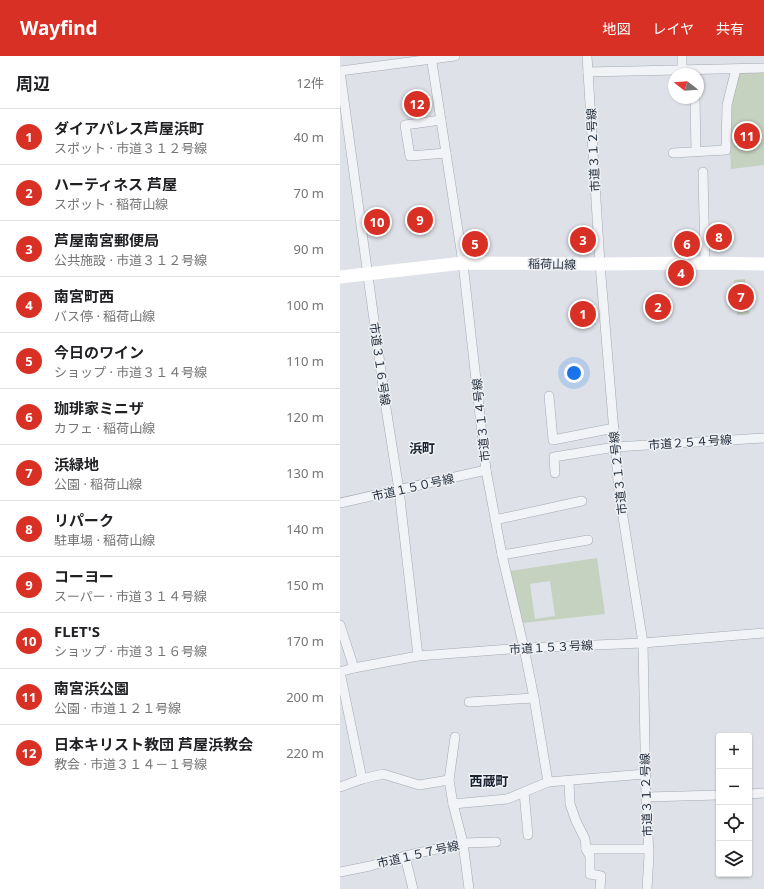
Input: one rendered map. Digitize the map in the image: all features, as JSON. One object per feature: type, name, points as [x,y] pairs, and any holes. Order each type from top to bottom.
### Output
[{"type":"street","points":[[340,71],[455,56]]},
{"type":"street","name":"市道３１２号線","points":[[586,56],[600,264],[619,492],[643,643],[645,774],[649,849],[647,889]]},
{"type":"street","points":[[682,56],[682,68]]},
{"type":"street","name":"市道３１４号線","points":[[431,58],[463,263],[486,470],[502,555],[534,698],[548,782]]},
{"type":"street","points":[[704,71],[764,68]]},
{"type":"street","points":[[673,152],[726,150],[727,105],[736,69]]},
{"type":"street","points":[[588,72],[668,70]]},
{"type":"street","name":"市道３１６号線","points":[[340,71],[386,408],[399,490],[418,656]]},
{"type":"street","points":[[695,104],[696,151]]},
{"type":"street","points":[[441,120],[405,125],[410,156],[446,153]]},
{"type":"street","points":[[703,172],[705,263]]},
{"type":"street","name":"稲荷山線","points":[[340,277],[463,263],[764,264]]},
{"type":"street","points":[[549,396],[553,440],[614,428]]},
{"type":"street","name":"市道２５４号線","points":[[555,473],[554,457],[615,447],[764,438]]},
{"type":"street","name":"市道１５０号線","points":[[340,503],[486,470]]},
{"type":"street","points":[[495,520],[582,501]]},
{"type":"street","points":[[502,555],[588,540]]},
{"type":"street","points":[[340,625],[354,668]]},
{"type":"street","name":"市道１５３号線","points":[[340,672],[418,656],[524,648],[643,643],[764,633]]},
{"type":"street","points":[[340,672],[362,779]]},
{"type":"street","points":[[469,702],[534,698]]},
{"type":"street","points":[[455,737],[449,780],[453,804],[463,843],[469,889]]},
{"type":"street","points":[[340,787],[362,779],[383,774],[419,785],[449,780]]},
{"type":"street","points":[[453,804],[507,799],[548,782],[645,774]]},
{"type":"street","points":[[569,781],[570,804],[576,821],[586,839],[586,849],[590,856],[590,874],[601,876],[600,889]]},
{"type":"street","points":[[524,792],[528,835]]},
{"type":"street","points":[[752,794],[764,793]]},
{"type":"street","points":[[646,797],[716,795]]},
{"type":"street","name":"市道１５７号線","points":[[340,872],[463,843],[496,842]]},
{"type":"street","points":[[586,849],[649,849]]},
{"type":"street","points":[[405,856],[413,889]]},
{"type":"green space","points":[[764,70],[764,165],[731,169],[728,106],[738,71]]},
{"type":"green space","points":[[745,279],[749,314],[737,315],[734,280]]},
{"type":"green space","points":[[597,558],[605,614],[523,623],[510,571]],"holes":[[[550,581],[555,616],[535,619],[530,584]]]},
{"type":"place","name":"日本キリスト教団 芦屋浜教会","points":[[417,104]]},
{"type":"place","name":"南宮浜公園","points":[[747,136]]},
{"type":"place","name":"コーヨー","points":[[420,220]]},
{"type":"place","name":"FLET'S","points":[[377,222]]},
{"type":"place","name":"リパーク","points":[[719,237]]},
{"type":"place","name":"芦屋南宮郵便局","points":[[583,240]]},
{"type":"place","name":"今日のワイン","points":[[475,244]]},
{"type":"place","name":"珈琲家ミニザ","points":[[687,244]]},
{"type":"place","name":"南宮町西","points":[[681,273]]},
{"type":"place","name":"浜緑地","points":[[741,297]]},
{"type":"place","name":"ハーティネス 芦屋","points":[[658,307]]},
{"type":"place","name":"ダイアパレス芦屋浜町","points":[[583,314]]},
{"type":"district","name":"浜町","points":[[422,448]]},
{"type":"district","name":"西蔵町","points":[[489,781]]}]
